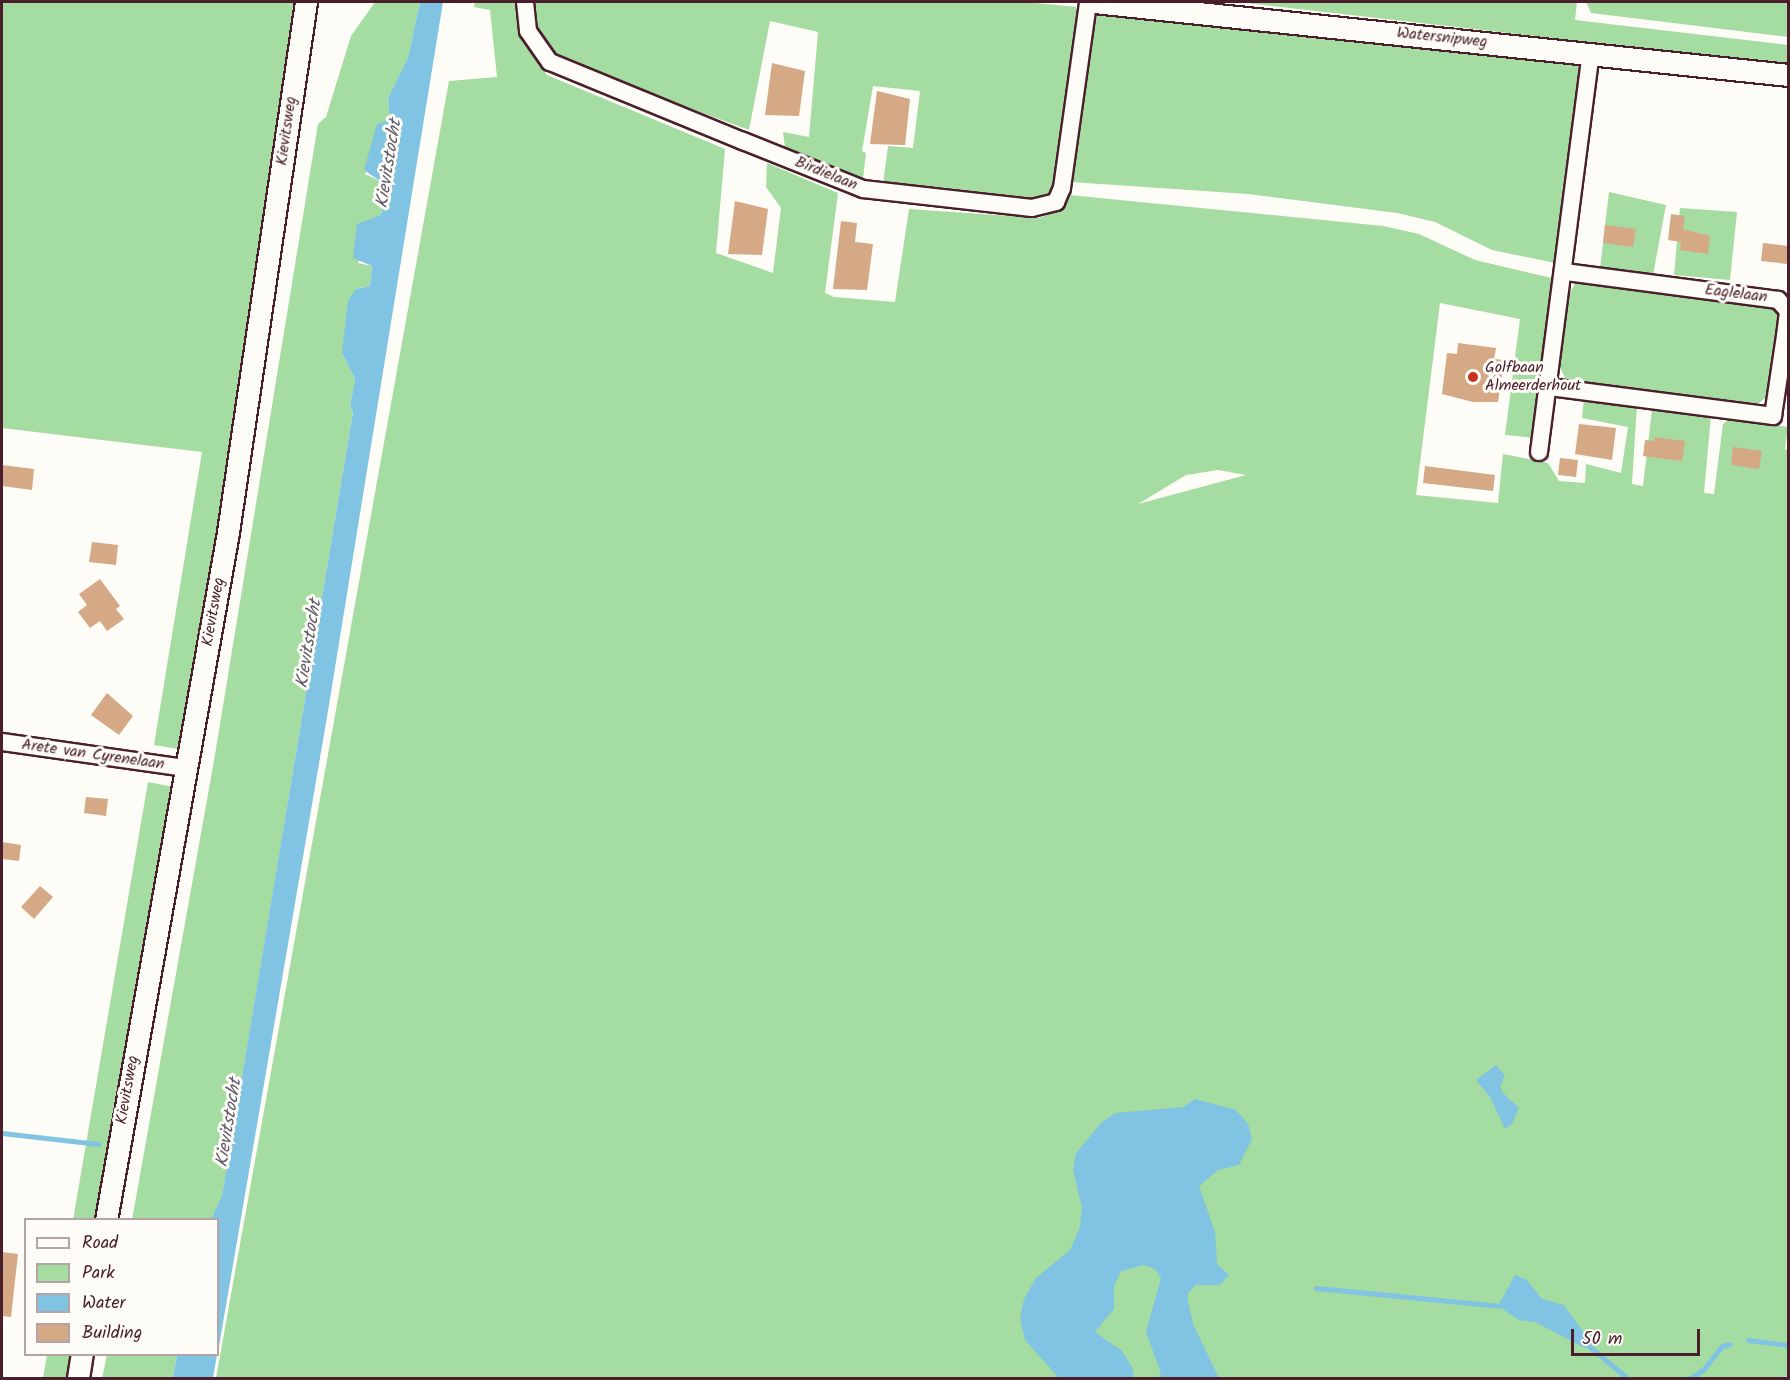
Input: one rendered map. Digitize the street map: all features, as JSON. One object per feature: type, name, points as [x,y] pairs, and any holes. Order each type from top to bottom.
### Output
[{"type":"street","name":"Kievitsweg","points":[[106,1218],[228,532],[306,2]]},
{"type":"street","name":"Birdielaan","points":[[525,2],[528,31],[550,62],[700,124],[863,189],[1032,208],[1056,202],[1062,188],[1088,2]]},
{"type":"street","name":"Watersnipweg","points":[[1094,2],[1788,75]]},
{"type":"street","points":[[1539,452],[1550,387],[1591,54]]},
{"type":"street","name":"Eaglelaan","points":[[1550,387],[1773,416],[1785,336],[1788,311],[1778,300],[1565,272]]},
{"type":"street","name":"Arete van Cyrenelaan","points":[[2,742],[185,768]]},
{"type":"street","points":[[78,1378],[82,1356]]},
{"type":"green space","points":[[2,2],[299,2],[234,437],[179,749],[154,745],[202,452],[2,428]]},
{"type":"green space","points":[[375,2],[420,2],[408,59],[388,98],[390,120],[385,123],[365,174],[380,181],[385,192],[381,215],[370,221],[358,263],[372,266],[370,286],[356,289],[342,353],[355,379],[350,406],[353,412],[222,1197],[212,1218],[132,1218],[215,755],[318,124],[326,117],[351,36]]},
{"type":"green space","points":[[475,2],[521,2],[519,19],[523,39],[547,75],[725,149],[716,253],[773,273],[781,208],[766,187],[767,163],[838,193],[825,293],[834,297],[895,302],[909,209],[1039,218],[1056,212],[1069,195],[1383,226],[1419,234],[1475,260],[1556,279],[1535,438],[1505,435],[1520,319],[1440,303],[1416,495],[1498,503],[1503,454],[1548,463],[1559,481],[1585,483],[1586,464],[1621,473],[1628,427],[1582,418],[1584,398],[1637,404],[1632,484],[1643,486],[1652,410],[1711,415],[1704,493],[1714,494],[1723,424],[1732,417],[1788,427],[1785,449],[1788,450],[1788,1378],[216,1378],[449,81],[497,77],[490,10],[474,7]],"holes":[[[1218,470],[1246,475],[1138,504],[1186,475]]]},
{"type":"green space","points":[[532,2],[1026,2],[1076,7],[1079,19],[1054,191],[1044,200],[940,187],[883,184],[888,146],[913,148],[920,91],[873,86],[862,151],[866,153],[863,178],[785,148],[783,132],[809,137],[818,32],[770,21],[749,130],[554,58],[538,37]]},
{"type":"green space","points":[[1238,2],[1577,2],[1575,20],[1788,45],[1788,65]]},
{"type":"green space","points":[[1586,2],[1788,2],[1788,37],[1591,13]]},
{"type":"green space","points":[[1103,9],[1565,57],[1579,64],[1583,73],[1555,263],[1492,250],[1435,222],[1397,213],[1248,194],[1071,182],[1093,22]]},
{"type":"green space","points":[[1609,192],[1666,205],[1653,275],[1600,269]]},
{"type":"green space","points":[[1680,208],[1737,212],[1730,280],[1674,275]]},
{"type":"green space","points":[[1587,281],[1767,304],[1775,308],[1780,318],[1769,395],[1759,403],[1729,402],[1581,383],[1565,378],[1559,365],[1569,294],[1575,284]]},
{"type":"green space","points":[[148,782],[173,787],[98,1218],[73,1218]]},
{"type":"green space","points":[[47,1356],[73,1356],[69,1378],[43,1378]]},
{"type":"green space","points":[[107,1356],[177,1356],[173,1378],[102,1378]]},
{"type":"water","name":"Kievitstocht","points":[[420,2],[443,2],[327,717],[219,1346],[219,1218],[211,1218],[222,1196],[353,412],[350,406],[355,379],[342,353],[348,301],[356,289],[370,286],[372,266],[353,258],[357,224],[381,215],[385,192],[380,181],[364,170],[377,124],[390,120],[388,98],[408,58]]},
{"type":"water","points":[[1496,1065],[1505,1076],[1500,1086],[1503,1093],[1519,1108],[1512,1124],[1505,1129],[1490,1097],[1476,1080]]},
{"type":"water","points":[[1195,1099],[1236,1110],[1248,1124],[1252,1139],[1239,1165],[1218,1170],[1199,1186],[1215,1232],[1217,1264],[1229,1275],[1220,1285],[1196,1285],[1188,1293],[1188,1301],[1193,1324],[1219,1378],[1158,1378],[1161,1373],[1146,1332],[1161,1278],[1155,1269],[1144,1265],[1121,1271],[1114,1286],[1114,1309],[1095,1332],[1122,1351],[1132,1367],[1134,1378],[1059,1378],[1025,1340],[1020,1318],[1024,1299],[1036,1278],[1070,1250],[1080,1227],[1082,1208],[1073,1170],[1076,1153],[1102,1122],[1116,1113],[1183,1107]]},
{"type":"water","points":[[1515,1275],[1527,1280],[1542,1299],[1564,1305],[1592,1344],[1585,1348],[1535,1322],[1519,1320],[1498,1306]]},
{"type":"water","points":[[177,1356],[217,1356],[213,1378],[173,1378]]},
{"type":"building","points":[[772,63],[805,71],[799,116],[765,115]]},
{"type":"building","points":[[877,91],[910,99],[905,145],[870,144]]},
{"type":"building","points":[[735,201],[768,209],[762,255],[728,254]]},
{"type":"building","points":[[1671,214],[1685,216],[1683,229],[1710,236],[1708,254],[1680,250],[1681,242],[1668,240]]},
{"type":"building","points":[[841,221],[857,223],[855,242],[873,244],[867,290],[833,289]]},
{"type":"building","points":[[1605,225],[1636,229],[1633,247],[1603,243]]},
{"type":"building","points":[[1763,243],[1788,246],[1788,264],[1761,261]]},
{"type":"building","name":"Golfbaan Almeerderhout","points":[[1458,343],[1496,348],[1494,359],[1504,360],[1498,402],[1473,402],[1442,394],[1447,353],[1457,354]]},
{"type":"building","points":[[1579,424],[1616,428],[1612,460],[1575,454]]},
{"type":"building","points":[[1654,437],[1685,441],[1682,461],[1643,456],[1645,440],[1654,441]]},
{"type":"building","points":[[1733,447],[1762,451],[1759,469],[1731,465]]},
{"type":"building","points":[[1560,458],[1578,460],[1576,477],[1558,475]]},
{"type":"building","points":[[2,465],[34,469],[32,490],[2,486]]},
{"type":"building","points":[[1425,466],[1495,475],[1493,491],[1423,483]]},
{"type":"building","points":[[92,542],[118,545],[116,565],[89,562]]},
{"type":"building","points":[[100,579],[120,606],[116,609],[124,619],[107,631],[100,621],[90,628],[78,612],[87,605],[79,594]]},
{"type":"building","points":[[107,693],[133,716],[119,735],[91,715]]},
{"type":"building","points":[[86,797],[108,799],[106,816],[84,813]]},
{"type":"building","points":[[2,842],[21,845],[19,861],[2,859]]},
{"type":"building","points":[[40,886],[53,897],[34,919],[21,907]]},
{"type":"building","points":[[2,1252],[18,1254],[11,1317],[2,1316]]},
{"type":"waterway","points":[[2,1133],[98,1144]]},
{"type":"waterway","points":[[1316,1288],[1498,1306]]},
{"type":"waterway","points":[[1748,1340],[1788,1345]]},
{"type":"waterway","points":[[1690,1378],[1703,1370],[1722,1346],[1730,1344]]},
{"type":"waterway","points":[[1589,1346],[1627,1378]]},
{"type":"place","name":"Golfbaan Almeerderhout","points":[[1473,377]]}]
